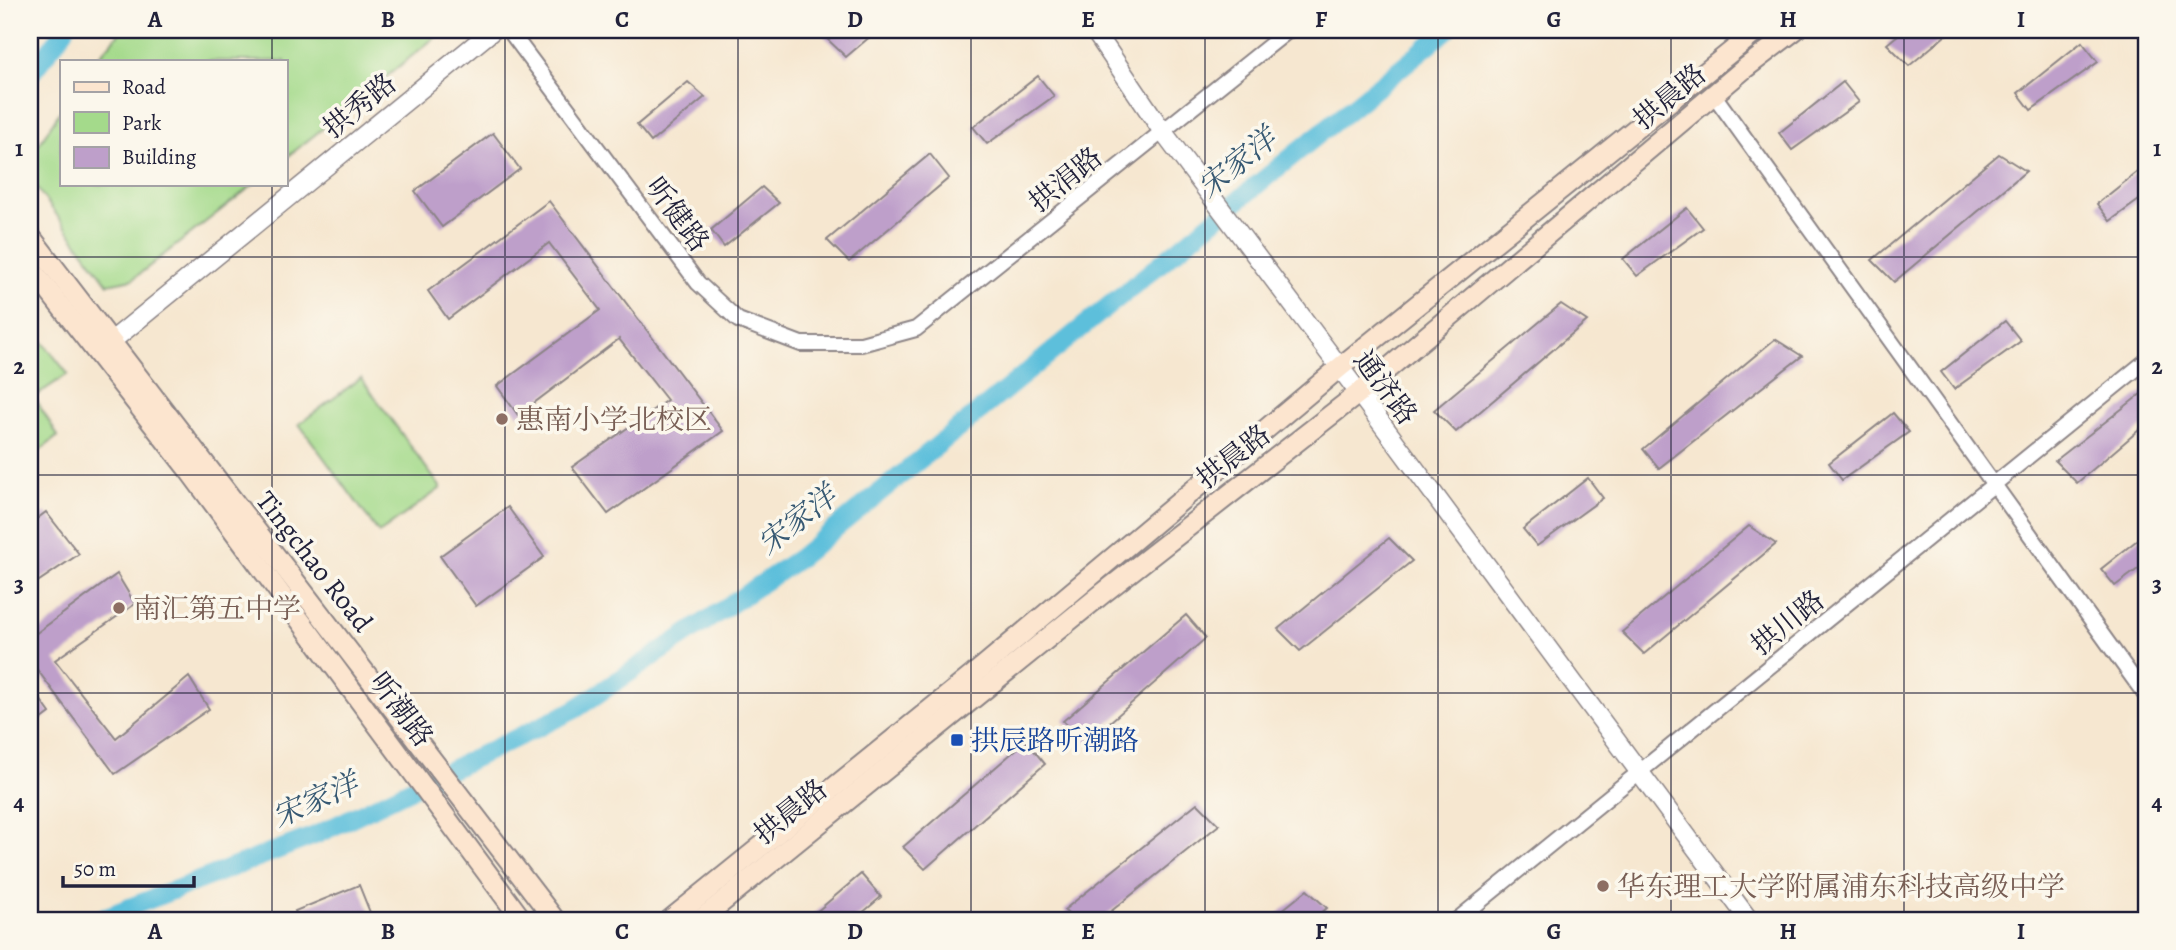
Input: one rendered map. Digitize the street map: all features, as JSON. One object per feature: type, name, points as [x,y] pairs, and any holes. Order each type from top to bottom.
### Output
[{"type":"main road","name":"拱晨路","points":[[670,920],[973,675],[1339,368],[1758,30]]},
{"type":"main road","name":"拱晨路","points":[[700,920],[1102,594],[1359,393],[1795,30]]},
{"type":"main road","name":"Tingchao Road","points":[[30,236],[104,347],[404,722],[555,920]]},
{"type":"main road","name":"听潮路","points":[[30,267],[104,347],[191,472],[522,920]]},
{"type":"street","name":"拱秀路","points":[[104,347],[493,30]]},
{"type":"street","name":"听健路","points":[[509,30],[698,283],[738,320],[801,344],[860,344]]},
{"type":"street","name":"通济路","points":[[1094,30],[1163,132],[1749,920]]},
{"type":"street","name":"拱涓路","points":[[860,344],[916,329],[1289,30]]},
{"type":"street","points":[[1714,95],[2146,696]]},
{"type":"street","name":"拱川路","points":[[1457,920],[2146,361]]},
{"type":"green space","points":[[122,30],[444,30],[287,157],[287,60],[96,60]]},
{"type":"green space","points":[[60,112],[60,186],[251,186],[133,279],[108,284],[30,179],[30,158]]},
{"type":"green space","points":[[30,326],[68,374],[34,397],[58,436],[30,459]]},
{"type":"green space","points":[[361,378],[441,488],[379,533],[299,424]]},
{"type":"building","points":[[829,30],[878,30],[846,57],[823,35]]},
{"type":"building","points":[[1904,30],[1952,30],[1909,66],[1887,44]]},
{"type":"building","points":[[2082,42],[2098,62],[2031,110],[2018,93]]},
{"type":"building","points":[[1038,76],[1054,96],[987,144],[973,127]]},
{"type":"building","points":[[688,82],[705,97],[651,142],[637,125]]},
{"type":"building","points":[[1843,82],[1859,102],[1792,150],[1779,133]]},
{"type":"building","points":[[493,133],[520,169],[442,227],[415,191]]},
{"type":"building","points":[[930,154],[949,178],[849,262],[827,240]]},
{"type":"building","points":[[1999,154],[2026,171],[1894,282],[1872,260]]},
{"type":"building","points":[[2146,165],[2146,195],[2110,221],[2097,204]]},
{"type":"building","points":[[762,187],[779,203],[724,247],[711,230]]},
{"type":"building","points":[[549,201],[723,431],[608,514],[572,467],[667,400],[619,339],[518,415],[497,386],[600,310],[549,243],[448,319],[428,291]]},
{"type":"building","points":[[1687,208],[1703,228],[1637,276],[1623,259]]},
{"type":"building","points":[[1561,304],[1587,321],[1456,432],[1434,410]]},
{"type":"building","points":[[2005,321],[2021,341],[1954,389],[1941,372]]},
{"type":"building","points":[[1775,339],[1802,356],[1659,468],[1643,449]]},
{"type":"building","points":[[2146,390],[2146,424],[2077,483],[2055,461]]},
{"type":"building","points":[[1893,413],[1909,432],[1842,480],[1829,463]]},
{"type":"building","points":[[1588,478],[1603,498],[1537,546],[1523,529]]},
{"type":"building","points":[[508,507],[544,557],[476,606],[440,556]]},
{"type":"building","points":[[46,512],[79,554],[30,587],[30,524]]},
{"type":"building","points":[[1749,526],[1776,544],[1644,654],[1622,632]]},
{"type":"building","points":[[2146,533],[2146,563],[2115,586],[2101,569]]},
{"type":"building","points":[[1389,538],[1412,561],[1300,651],[1278,629]]},
{"type":"building","points":[[117,574],[135,604],[55,660],[116,738],[189,677],[209,709],[115,774],[30,660],[30,627],[35,634]]},
{"type":"building","points":[[1186,615],[1206,638],[1086,743],[1063,721]]},
{"type":"building","points":[[30,685],[50,713],[30,728]]},
{"type":"building","points":[[1026,741],[1045,764],[925,869],[903,847]]},
{"type":"building","points":[[1197,803],[1219,825],[1100,920],[1074,920],[1064,910]]},
{"type":"building","points":[[861,874],[881,897],[854,920],[807,920]]},
{"type":"building","points":[[359,885],[371,915],[360,920],[299,920],[295,911]]},
{"type":"building","points":[[1307,890],[1327,908],[1313,920],[1270,920]]},
{"type":"waterway","points":[[30,75],[65,30]]},
{"type":"waterway","name":"宋家洋","points":[[97,920],[316,835],[574,710],[798,559],[1447,30]]},
{"type":"place","name":"惠南小学北校区","points":[[502,419]]},
{"type":"place","name":"南汇第五中学","points":[[119,608]]},
{"type":"place","name":"拱辰路听潮路","points":[[957,740]]},
{"type":"place","name":"华东理工大学附属浦东科技高级中学","points":[[1603,886]]}]
